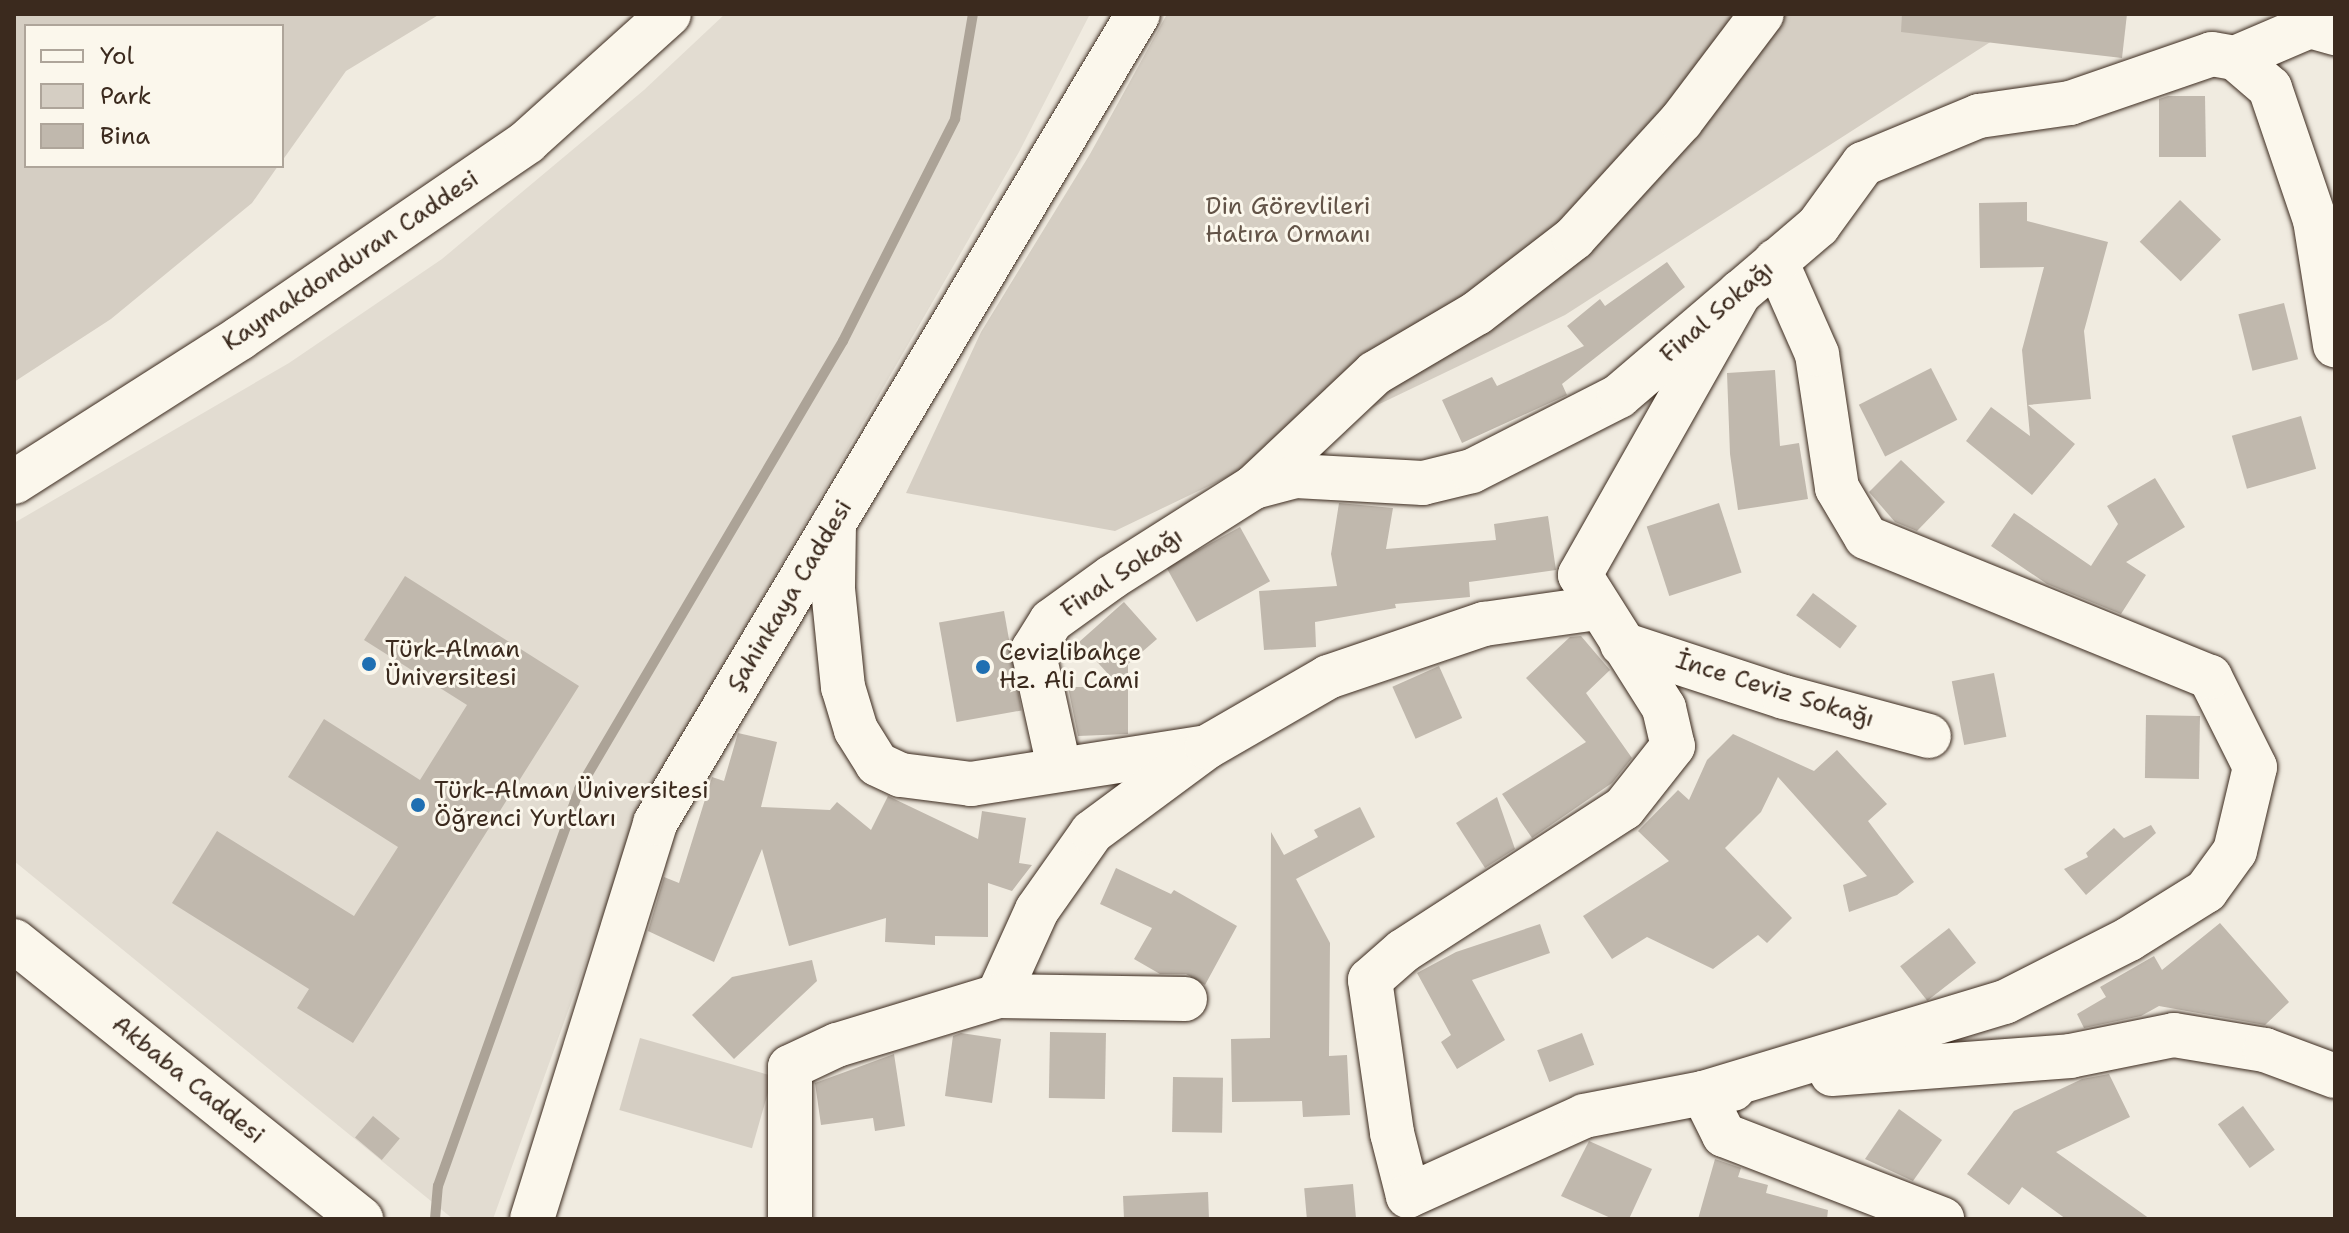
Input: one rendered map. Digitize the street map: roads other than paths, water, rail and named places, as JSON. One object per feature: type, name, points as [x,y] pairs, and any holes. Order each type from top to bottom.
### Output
[{"type":"street","name":"Kaymakdonduran Caddesi","points":[[14,482],[240,338],[527,142],[669,14]]},
{"type":"street","name":"Şahinkaya Caddesi","points":[[532,1219],[655,823],[1138,14]]},
{"type":"street","points":[[1254,487],[1375,373],[1477,313],[1574,238],[1681,121],[1762,14]]},
{"type":"street","points":[[2335,33],[2310,26],[2235,58],[2270,88],[2325,225],[2335,345]]},
{"type":"street","name":"Final Sokağı","points":[[1059,767],[1033,650],[1051,621],[1254,487],[1296,476],[1423,483],[1472,471],[1619,396],[1818,226],[1863,164],[1979,116],[2070,103],[2212,54],[2235,58]]},
{"type":"street","points":[[1703,1093],[2005,1002],[2129,939],[2206,891],[2228,861],[2235,851],[2255,767],[2210,677],[1866,537],[1837,488],[1817,354],[1776,261]]},
{"type":"street","points":[[1740,292],[1580,575],[1597,608],[1664,708],[1673,746],[1624,808],[1403,951],[1370,980],[1392,1133],[1408,1196],[1584,1116],[1703,1093],[1842,1073],[2070,1056],[2174,1035],[2265,1050],[2335,1076]]},
{"type":"street","points":[[834,521],[834,604],[843,687],[856,730],[877,764],[901,775],[971,784],[1059,767],[1207,747]]},
{"type":"street","points":[[998,996],[1037,910],[1092,832],[1207,747],[1328,677],[1484,624],[1597,608]]},
{"type":"street","name":"İnce Ceviz Sokağı","points":[[1622,644],[1784,697],[1929,736]]},
{"type":"street","name":"Akbaba Caddesi","points":[[15,942],[361,1219]]},
{"type":"street","points":[[790,1219],[790,1067],[837,1045],[998,996],[1185,999]]},
{"type":"street","points":[[1703,1093],[1724,1135],[1942,1219]]},
{"type":"waterway","points":[[435,1219],[438,1186],[579,789],[843,341],[955,119],[973,14]]},
{"type":"place","name":"Türk-Alman Üniversitesi","points":[[369,664]]},
{"type":"place","name":"Cevizlibahçe Hz. Ali Cami","points":[[983,667]]},
{"type":"place","name":"Türk-Alman Üniversitesi Öğrenci Yurtları","points":[[418,805]]},
{"type":"park label","name":"Din Görevlileri Hatıra Ormanı","points":[[1288,221]]}]
